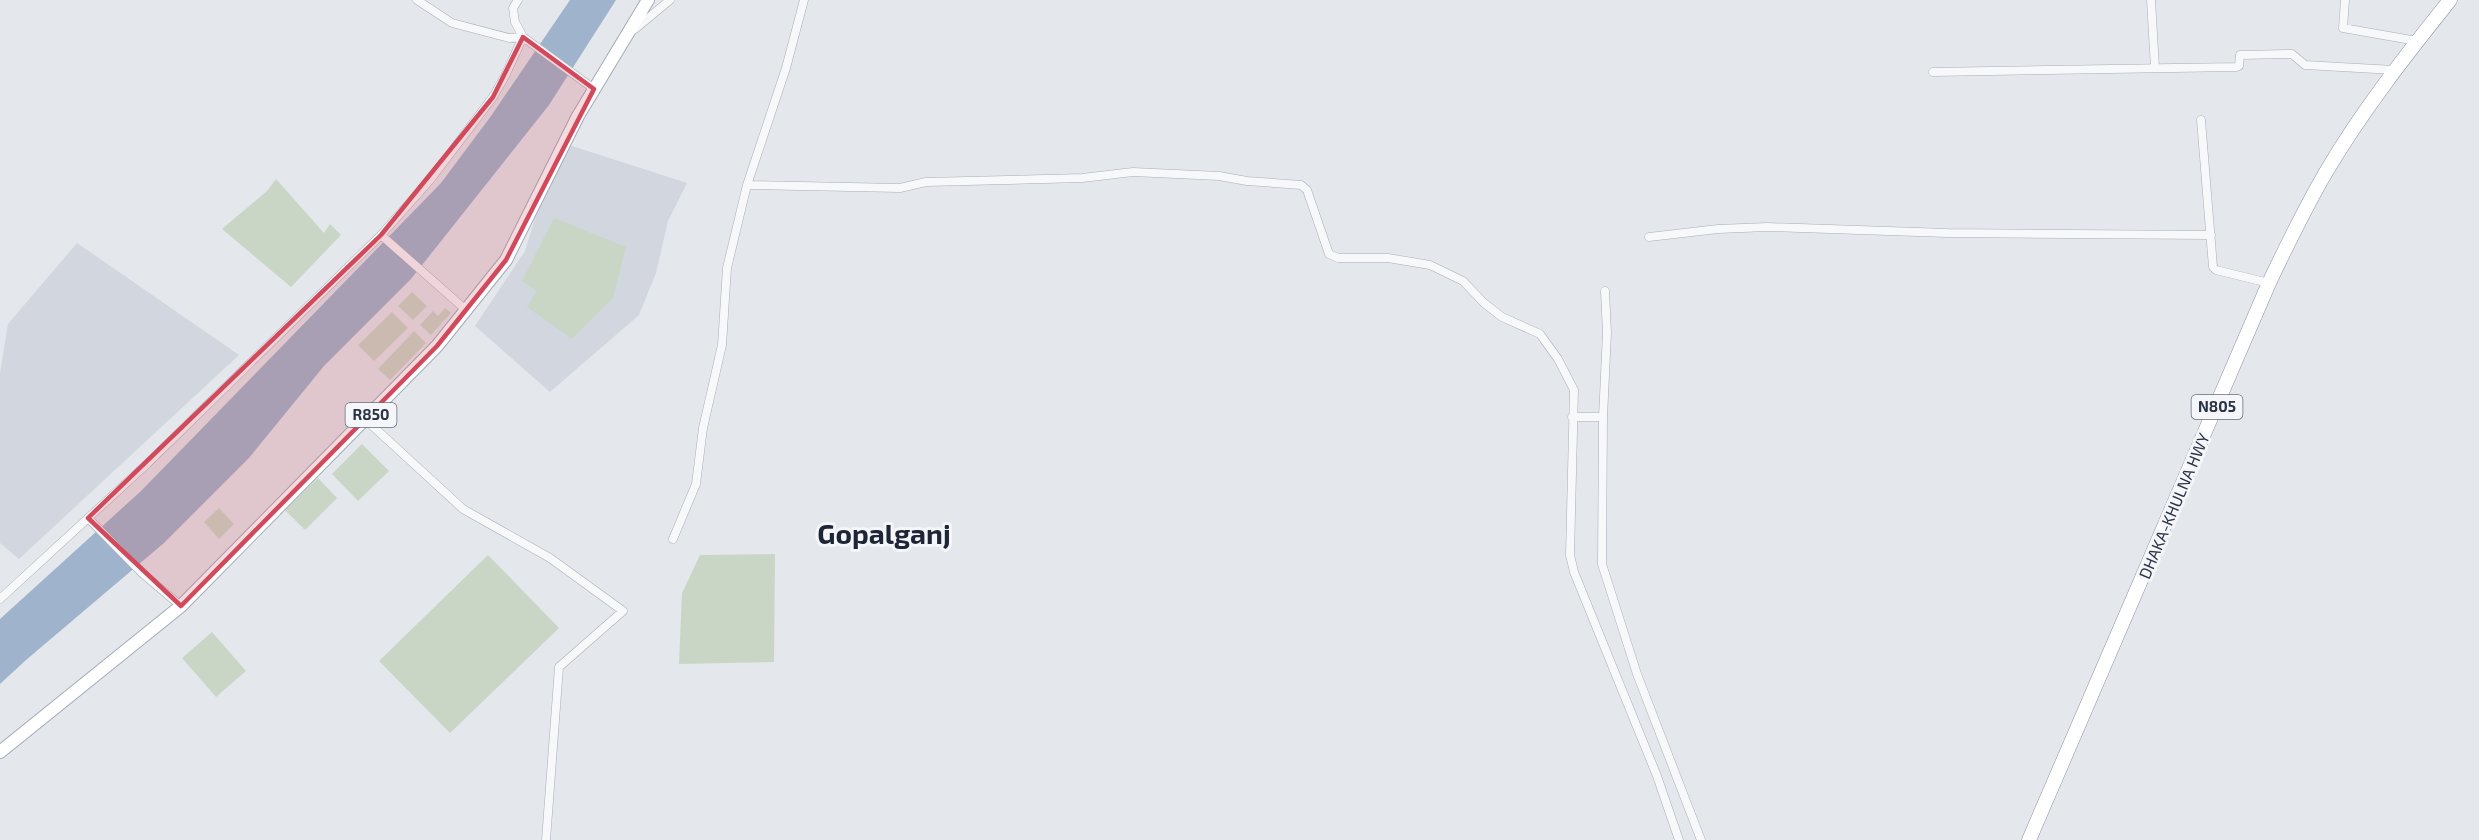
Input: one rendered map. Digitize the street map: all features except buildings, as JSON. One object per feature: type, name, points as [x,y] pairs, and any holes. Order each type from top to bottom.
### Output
[{"type":"highway","name":"DHAKA-KHULNA HWY","points":[[2029,840],[2269,283],[2301,216],[2327,170],[2394,70],[2450,0]]},
{"type":"main road","name":"R850","points":[[0,752],[181,606],[437,346],[506,260],[521,235],[566,140],[648,0]]},
{"type":"street","points":[[417,0],[452,23],[509,38],[526,40]]},
{"type":"street","points":[[518,0],[513,8],[514,15],[526,40],[594,89]]},
{"type":"street","points":[[627,36],[670,0]]},
{"type":"street","points":[[673,539],[696,484],[703,428],[722,345],[727,268],[747,185],[786,68],[804,0]]},
{"type":"street","points":[[2151,0],[2156,68]]},
{"type":"street","points":[[2345,0],[2343,28],[2417,41]]},
{"type":"street","points":[[0,599],[157,455],[381,235],[430,180],[493,97],[526,40]]},
{"type":"street","points":[[1933,72],[2236,67],[2239,66],[2240,55],[2292,54],[2305,65],[2394,70]]},
{"type":"street","points":[[2201,120],[2213,267],[2216,270],[2269,283]]},
{"type":"street","points":[[747,185],[900,188],[926,182],[1082,178],[1133,172],[1219,176],[1246,181],[1301,185],[1307,190],[1329,254],[1338,258],[1388,258],[1430,265],[1463,281],[1484,303],[1502,317],[1540,334],[1558,359],[1574,390],[1570,555],[1574,572],[1657,776],[1679,840]]},
{"type":"street","points":[[1649,237],[1718,229],[1767,227],[1936,233],[2211,234]]},
{"type":"street","points":[[381,235],[466,310]]},
{"type":"street","points":[[1605,291],[1607,333],[1601,417],[1602,564],[1637,674],[1701,840]]},
{"type":"street","points":[[1575,417],[1601,417]]},
{"type":"street","points":[[366,420],[463,509],[550,558],[623,611],[559,667],[546,840]]},
{"type":"street","points":[[88,518],[142,573],[181,606]]},
{"type":"highlighted area","points":[[523,37],[594,89],[506,260],[437,346],[181,606],[88,518],[381,235],[493,97]]},
{"type":"shaded area","points":[[569,145],[687,183],[668,221],[656,273],[639,315],[550,392],[475,326],[525,251],[540,202]]},
{"type":"shaded area","points":[[77,243],[239,355],[19,559],[0,543],[0,373],[8,324]]},
{"type":"green space","points":[[276,179],[324,233],[330,224],[341,235],[291,287],[222,229],[267,191]]},
{"type":"green space","points":[[554,218],[626,247],[613,298],[572,339],[527,307],[537,291],[522,281]]},
{"type":"green space","points":[[412,292],[427,306],[413,320],[398,306]]},
{"type":"green space","points":[[445,308],[451,313],[431,335],[420,325],[433,311],[438,316]]},
{"type":"green space","points":[[392,312],[408,328],[374,361],[358,345]]},
{"type":"green space","points":[[414,331],[426,343],[390,380],[378,369]]},
{"type":"green space","points":[[362,444],[389,471],[358,501],[332,474]]},
{"type":"green space","points":[[318,478],[337,498],[305,530],[285,510]]},
{"type":"green space","points":[[219,508],[234,524],[219,539],[204,522]]},
{"type":"green space","points":[[775,554],[774,662],[679,664],[682,593],[700,555]]},
{"type":"green space","points":[[488,555],[559,628],[450,733],[379,661]]},
{"type":"green space","points":[[212,632],[246,671],[216,697],[182,658]]},
{"type":"water","points":[[570,0],[616,0],[549,105],[411,279],[324,366],[249,458],[164,543],[0,684],[0,619],[141,491],[441,183],[491,116]]},
{"type":"district","name":"Gopalganj","points":[[884,534]]}]
